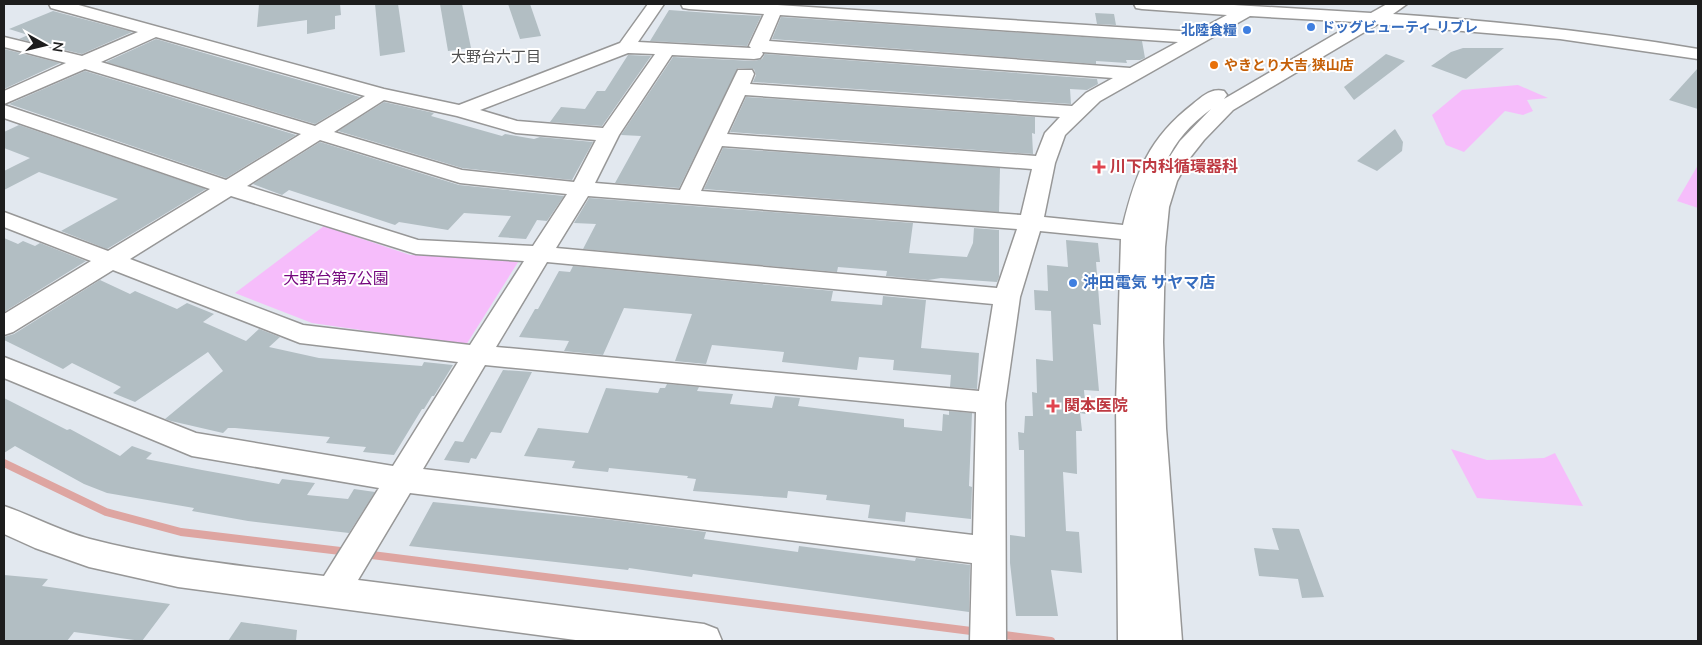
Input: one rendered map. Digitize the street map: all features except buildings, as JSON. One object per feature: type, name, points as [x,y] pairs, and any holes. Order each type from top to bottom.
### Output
[{"type":"street","points":[[57,4],[380,94],[461,110],[516,127],[609,135]]},
{"type":"street","points":[[626,46],[656,4]]},
{"type":"street","points":[[688,4],[774,10],[836,8],[1201,38]]},
{"type":"street","points":[[1142,4],[1264,9],[1350,16]]},
{"type":"street","points":[[1136,641],[1130,404],[1133,233],[1144,184],[1164,143],[1182,122],[1207,100],[1350,16],[1399,4]]},
{"type":"street","points":[[988,629],[987,551],[991,403],[1007,297],[1031,223],[1044,163],[1055,133],[1092,97],[1201,38],[1264,9]]},
{"type":"street","points":[[688,196],[774,10]]},
{"type":"street","points":[[1164,641],[1154,471],[1150,333],[1154,234],[1162,193],[1182,152],[1202,128],[1226,106],[1374,10],[1646,45],[1698,54]]},
{"type":"street","points":[[4,98],[154,31]]},
{"type":"street","points":[[4,42],[82,62],[460,176],[581,189],[1031,223],[1133,233]]},
{"type":"street","points":[[461,110],[626,46],[667,49],[756,50],[1132,74]]},
{"type":"street","points":[[332,593],[581,189],[609,135],[667,49]]},
{"type":"street","points":[[739,89],[1076,112]]},
{"type":"street","points":[[4,326],[380,94]]},
{"type":"street","points":[[4,111],[229,188],[416,247],[540,254],[1007,297]]},
{"type":"street","points":[[716,138],[1044,163]]},
{"type":"street","points":[[4,219],[300,334],[477,355],[991,403]]},
{"type":"street","points":[[4,367],[192,444],[400,480],[987,551]]},
{"type":"street","points":[[4,519],[31,534],[99,557],[178,572],[704,641]]},
{"type":"green space","points":[[1518,85],[1548,98],[1527,100],[1533,111],[1523,115],[1505,111],[1464,152],[1446,145],[1432,115],[1462,90]]},
{"type":"green space","points":[[1698,165],[1698,208],[1677,201]]},
{"type":"green space","name":"大野台第7公園","points":[[324,226],[410,255],[520,259],[466,345],[312,323],[235,293]]},
{"type":"green space","points":[[1451,449],[1487,460],[1544,458],[1555,453],[1583,506],[1477,498]]},
{"type":"waterway","points":[[4,463],[106,512],[181,532],[349,552]]},
{"type":"waterway","points":[[364,554],[979,632]]},
{"type":"waterway","points":[[997,634],[1051,641]]},
{"type":"place","name":"ドッグビューティ リブレ","points":[[1311,27]]},
{"type":"place","name":"北陸食糧","points":[[1247,30]]},
{"type":"place","name":"やきとり大吉 狭山店","points":[[1214,65]]},
{"type":"place","name":"川下内科循環器科","points":[[1099,167]]},
{"type":"place","name":"沖田電気 サヤマ店","points":[[1073,283]]},
{"type":"place","name":"関本医院","points":[[1053,406]]},
{"type":"district","name":"大野台六丁目","points":[[496,57]]}]
